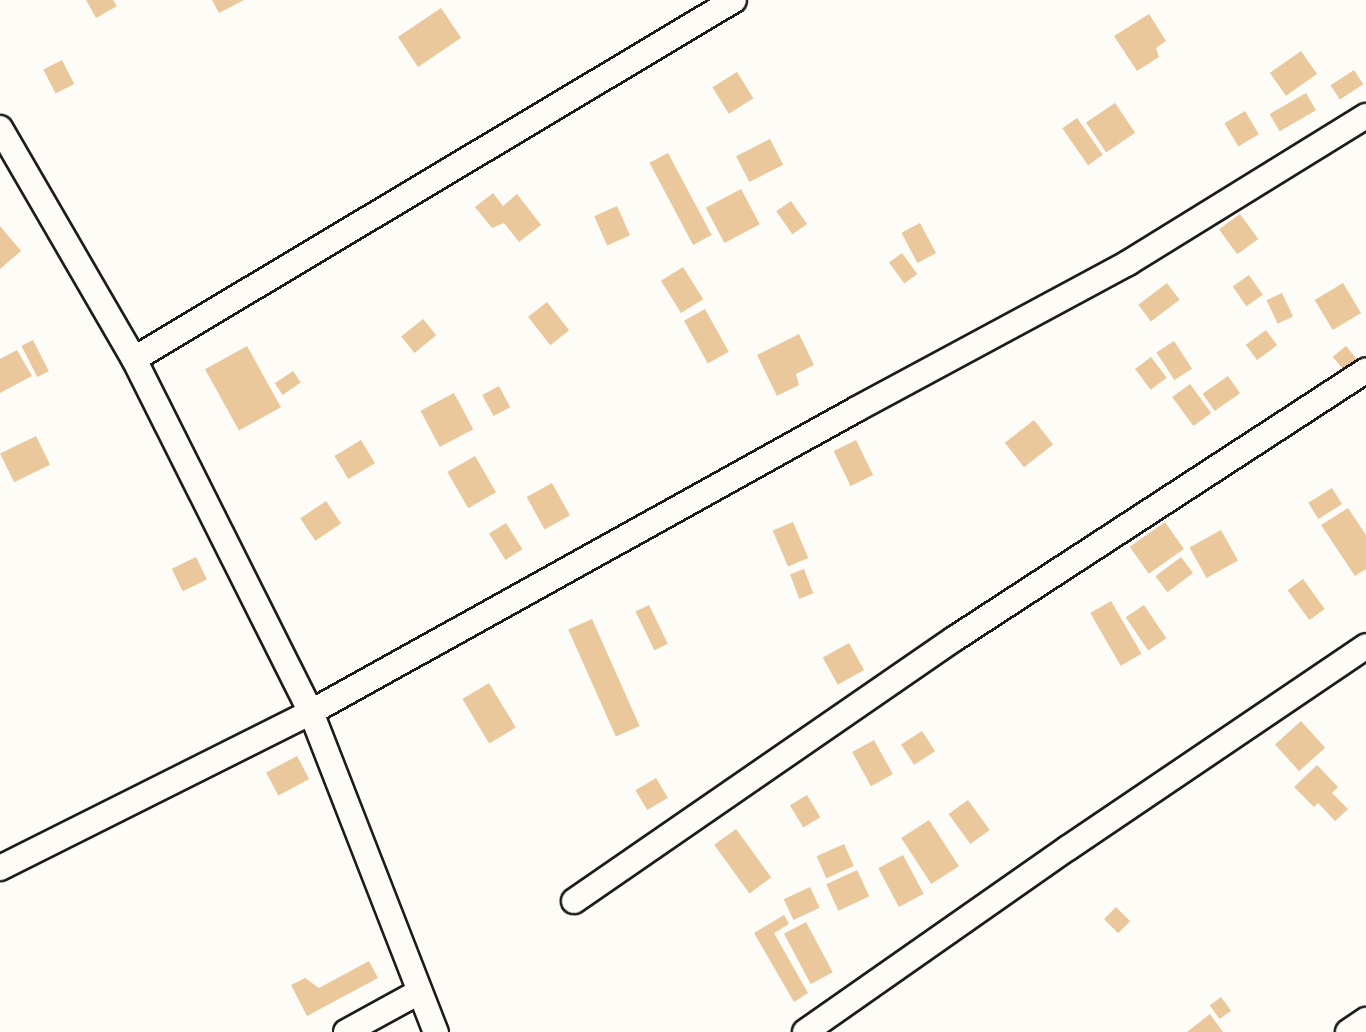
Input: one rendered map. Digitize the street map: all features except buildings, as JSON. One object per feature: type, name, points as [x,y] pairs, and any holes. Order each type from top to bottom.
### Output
[{"type":"street","points":[[134,359],[734,0]]},
{"type":"street","points":[[0,868],[311,712],[846,415],[1128,263],[1366,116]]},
{"type":"street","points":[[0,128],[134,359],[311,712],[436,1032]]},
{"type":"street","points":[[574,901],[954,639],[1366,370]]},
{"type":"street","points":[[805,1032],[1058,855],[1366,646]]},
{"type":"street","points":[[346,1032],[419,992]]},
{"type":"street","points":[[1348,1032],[1366,1020]]}]
